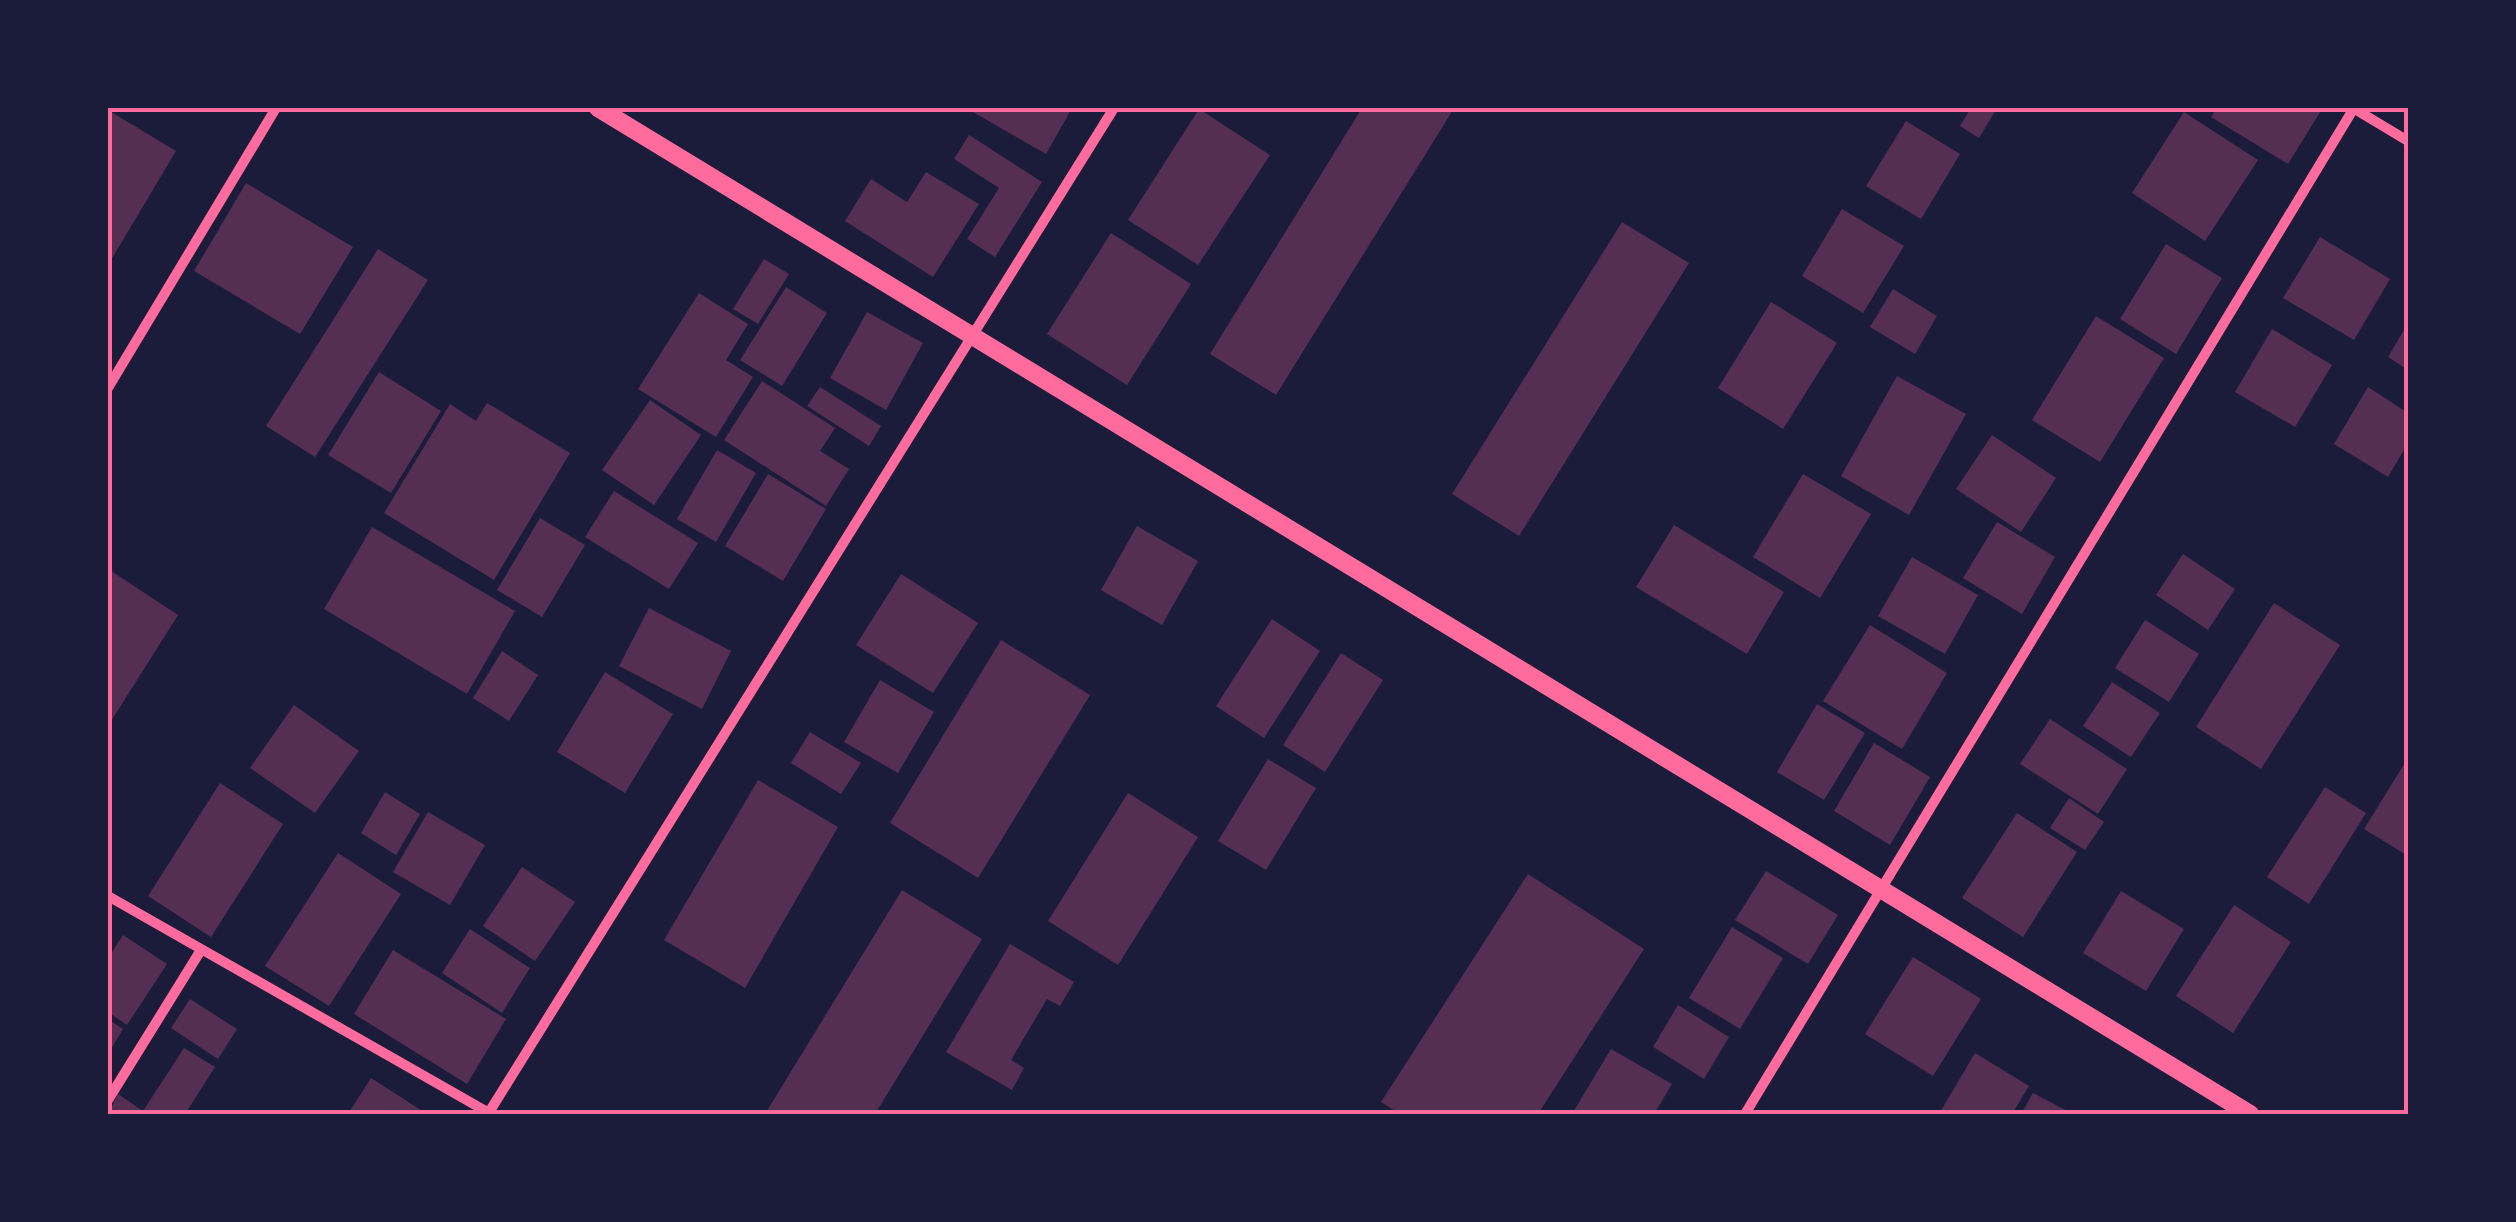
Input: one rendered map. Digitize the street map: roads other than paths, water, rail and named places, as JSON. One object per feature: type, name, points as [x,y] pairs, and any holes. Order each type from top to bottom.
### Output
[{"type":"street","points":[[108,388],[276,108]]},
{"type":"street","points":[[598,108],[2250,1114]]},
{"type":"street","points":[[108,896],[489,1114],[1114,108]]},
{"type":"street","points":[[1745,1114],[2353,108],[2408,141]]},
{"type":"street","points":[[108,1100],[201,950]]}]
